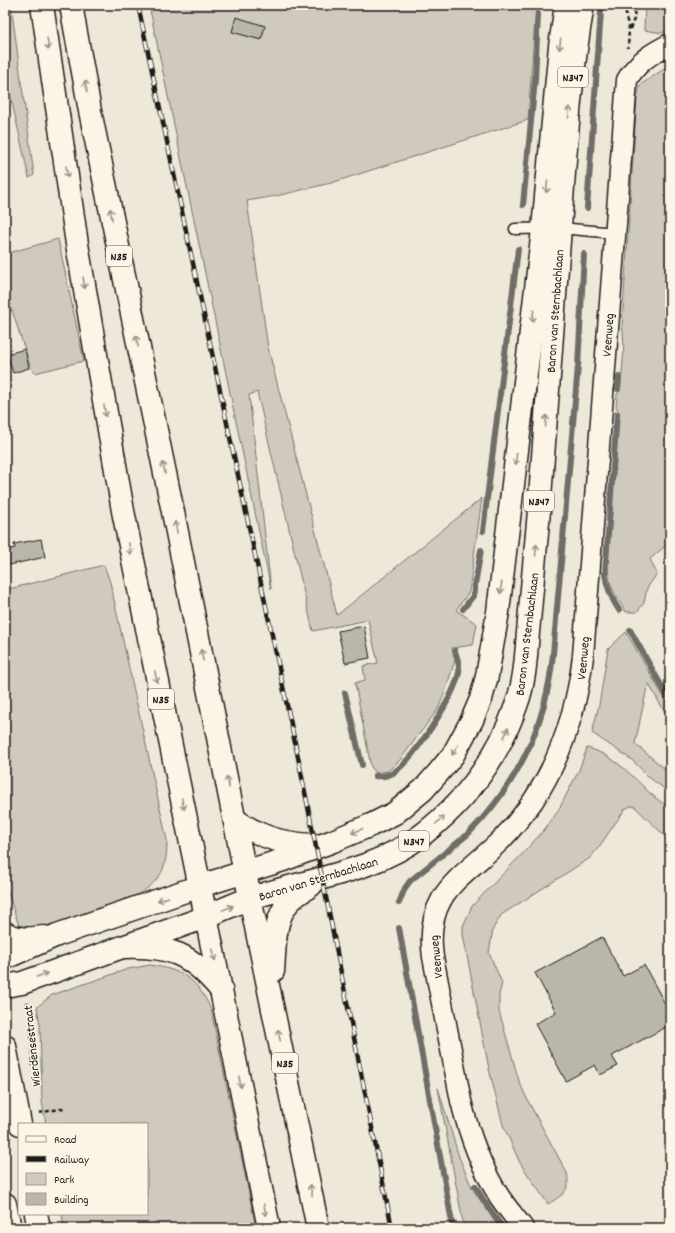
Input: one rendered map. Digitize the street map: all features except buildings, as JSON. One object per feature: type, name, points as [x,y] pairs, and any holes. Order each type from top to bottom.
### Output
[{"type":"main road","name":"N35","points":[[42,5],[77,244],[109,434],[138,588],[222,990],[268,1228]]},
{"type":"main road","name":"N35","points":[[71,5],[90,111],[318,1228]]},
{"type":"main road","name":"Baron van Sternbachlaan","points":[[13,984],[206,917],[250,898],[319,880],[398,851],[435,825],[466,792],[487,767],[503,739],[516,706],[525,667],[534,576],[560,46],[566,5]]},
{"type":"main road","name":"Baron van Sternbachlaan","points":[[5,958],[57,935],[200,886],[246,872],[353,833],[395,813],[423,790],[452,755],[472,720],[487,676],[498,612],[551,229],[566,150],[576,47],[583,5]]},
{"type":"main road","points":[[235,820],[244,826],[275,840],[294,844],[322,845]]},
{"type":"main road","points":[[271,997],[278,926],[283,912],[288,902],[319,880]]},
{"type":"main road","points":[[9,935],[29,938],[57,935]]},
{"type":"main road","points":[[123,947],[152,947],[177,954],[198,965],[222,990]]},
{"type":"main road","name":"Wierdensestraat","points":[[5,1046],[30,1121]]},
{"type":"main road","points":[[5,1204],[10,1228]]},
{"type":"main road","points":[[36,1215],[39,1228]]},
{"type":"street","name":"Veenweg","points":[[523,1228],[498,1195],[476,1151],[467,1125],[433,957],[433,923],[437,908],[452,884],[501,840],[535,797],[556,761],[574,709],[580,682],[583,656],[627,80],[637,65],[645,57],[670,44]]},
{"type":"lane","points":[[515,229],[551,229],[615,233]]},
{"type":"path","points":[[626,5],[626,17],[629,29],[634,19],[635,5]]},
{"type":"path","points":[[5,899],[9,935]]},
{"type":"path","name":"Wierdensestraat","points":[[13,984],[31,1020],[32,1071]]},
{"type":"path","points":[[30,1121],[38,1106]]},
{"type":"path","points":[[42,1112],[64,1108]]},
{"type":"green space","points":[[5,5],[11,5],[34,175],[29,178],[5,71]]},
{"type":"green space","points":[[149,5],[536,5],[528,120],[331,183],[247,201],[268,348],[337,615],[482,498],[469,592],[456,610],[477,624],[473,645],[452,648],[455,660],[438,709],[400,760],[388,771],[376,773],[371,767],[355,683],[365,680],[363,666],[378,663],[368,620],[313,631],[257,392],[249,395],[271,589]]},
{"type":"green space","points":[[645,5],[670,5],[670,29],[662,33],[644,30]]},
{"type":"green space","points":[[670,65],[670,542],[650,559],[657,574],[647,588],[644,603],[637,612],[626,612],[609,579],[608,565],[619,412],[616,407],[617,394],[620,391],[623,358],[624,341],[622,325],[637,98],[640,85]]},
{"type":"green space","points":[[58,239],[84,361],[35,373],[31,369],[12,310],[5,312],[5,254]]},
{"type":"green space","points":[[104,565],[110,582],[167,840],[166,858],[164,866],[157,878],[152,884],[137,895],[49,926],[37,928],[19,926],[5,884],[5,590]]},
{"type":"green space","points":[[626,632],[670,708],[670,721],[648,683],[635,744],[670,773],[670,793],[650,778],[632,760],[592,733],[599,705],[608,649]]},
{"type":"green space","points":[[587,748],[605,755],[614,761],[652,795],[670,808],[670,841],[635,807],[631,806],[625,809],[590,858],[501,915],[493,929],[489,953],[502,983],[499,995],[499,1011],[519,1081],[528,1101],[567,1173],[568,1185],[566,1189],[561,1195],[548,1204],[520,1163],[503,1125],[489,1069],[463,935],[463,926],[472,906],[526,850],[544,830],[558,811],[579,770]]},
{"type":"green space","points":[[150,965],[180,973],[194,983],[206,999],[211,1010],[256,1228],[64,1228],[62,1215],[148,1215],[148,1123],[46,1123],[42,1102],[40,1025],[37,1007],[52,995],[128,969]]},
{"type":"green space","points":[[438,1088],[459,1157],[472,1188],[499,1228],[464,1228]]},
{"type":"waterway","points":[[587,208],[601,11]]},
{"type":"waterway","points":[[523,205],[535,79],[538,14]]},
{"type":"waterway","points":[[483,531],[518,249]]},
{"type":"waterway","points":[[399,903],[405,888],[410,881],[467,835],[485,816],[501,795],[515,774],[526,752],[544,705],[553,654],[578,366],[584,254]]},
{"type":"waterway","points":[[618,389],[619,377]]},
{"type":"waterway","points":[[617,414],[605,574],[610,593],[619,610]]},
{"type":"waterway","points":[[463,609],[473,596],[481,550]]},
{"type":"waterway","points":[[630,630],[670,701]]},
{"type":"waterway","points":[[375,776],[389,775],[393,773],[411,755],[432,727],[456,683],[459,669],[455,651]]},
{"type":"waterway","points":[[345,693],[362,765]]},
{"type":"waterway","points":[[399,928],[453,1228]]},
{"type":"waterway","points":[[475,1186],[503,1228]]},
{"type":"railway","points":[[138,5],[298,757],[392,1228]]}]
